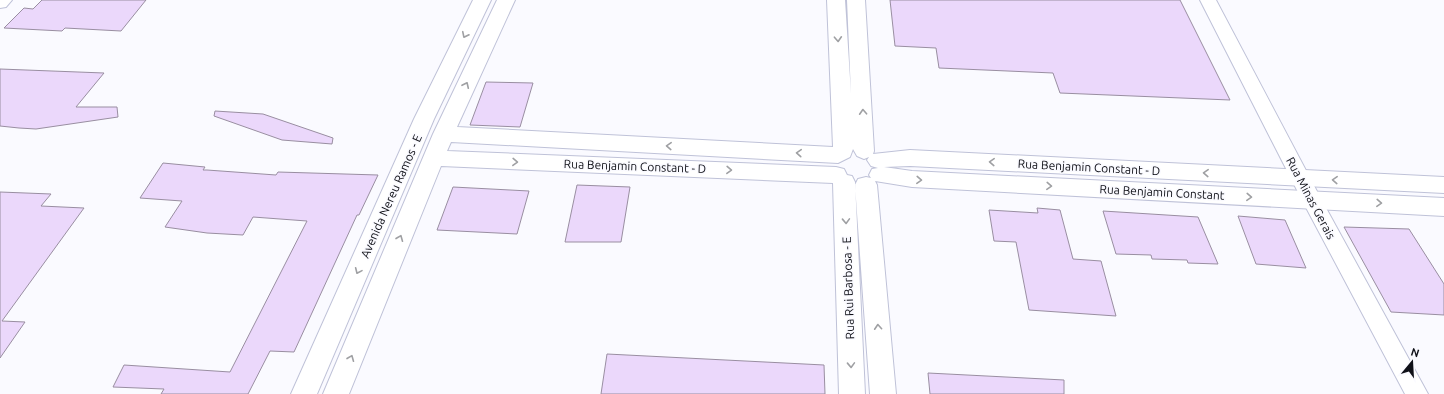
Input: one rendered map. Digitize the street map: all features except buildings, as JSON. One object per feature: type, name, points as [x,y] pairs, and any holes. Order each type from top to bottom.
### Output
[{"type":"street","points":[[0,3],[3,0]]},
{"type":"street","name":"Avenida Nereu Ramos - E","points":[[304,394],[424,119],[482,0]]},
{"type":"street","name":"Avenida Nereu Ramos - E","points":[[336,394],[443,134],[506,0]]},
{"type":"street","name":"Rua Rui Barbosa - E","points":[[836,0],[843,123],[856,167],[883,394]]},
{"type":"street","name":"Rua Rui Barbosa - E","points":[[852,394],[856,167],[856,0]]},
{"type":"street","name":"Rua Minas Gerais","points":[[1208,0],[1312,200],[1417,394]]},
{"type":"street","name":"Rua Benjamin Constant - D","points":[[443,134],[498,137],[856,167]]},
{"type":"street","points":[[490,161],[498,137]]},
{"type":"street","name":"Rua Benjamin Constant - D","points":[[434,158],[490,161],[856,167],[910,158],[1301,178]]},
{"type":"street","points":[[1073,166],[1079,188]]},
{"type":"street","name":"Rua Benjamin Constant","points":[[856,167],[912,179],[1444,207]]},
{"type":"street","points":[[1301,178],[1444,185]]}]
